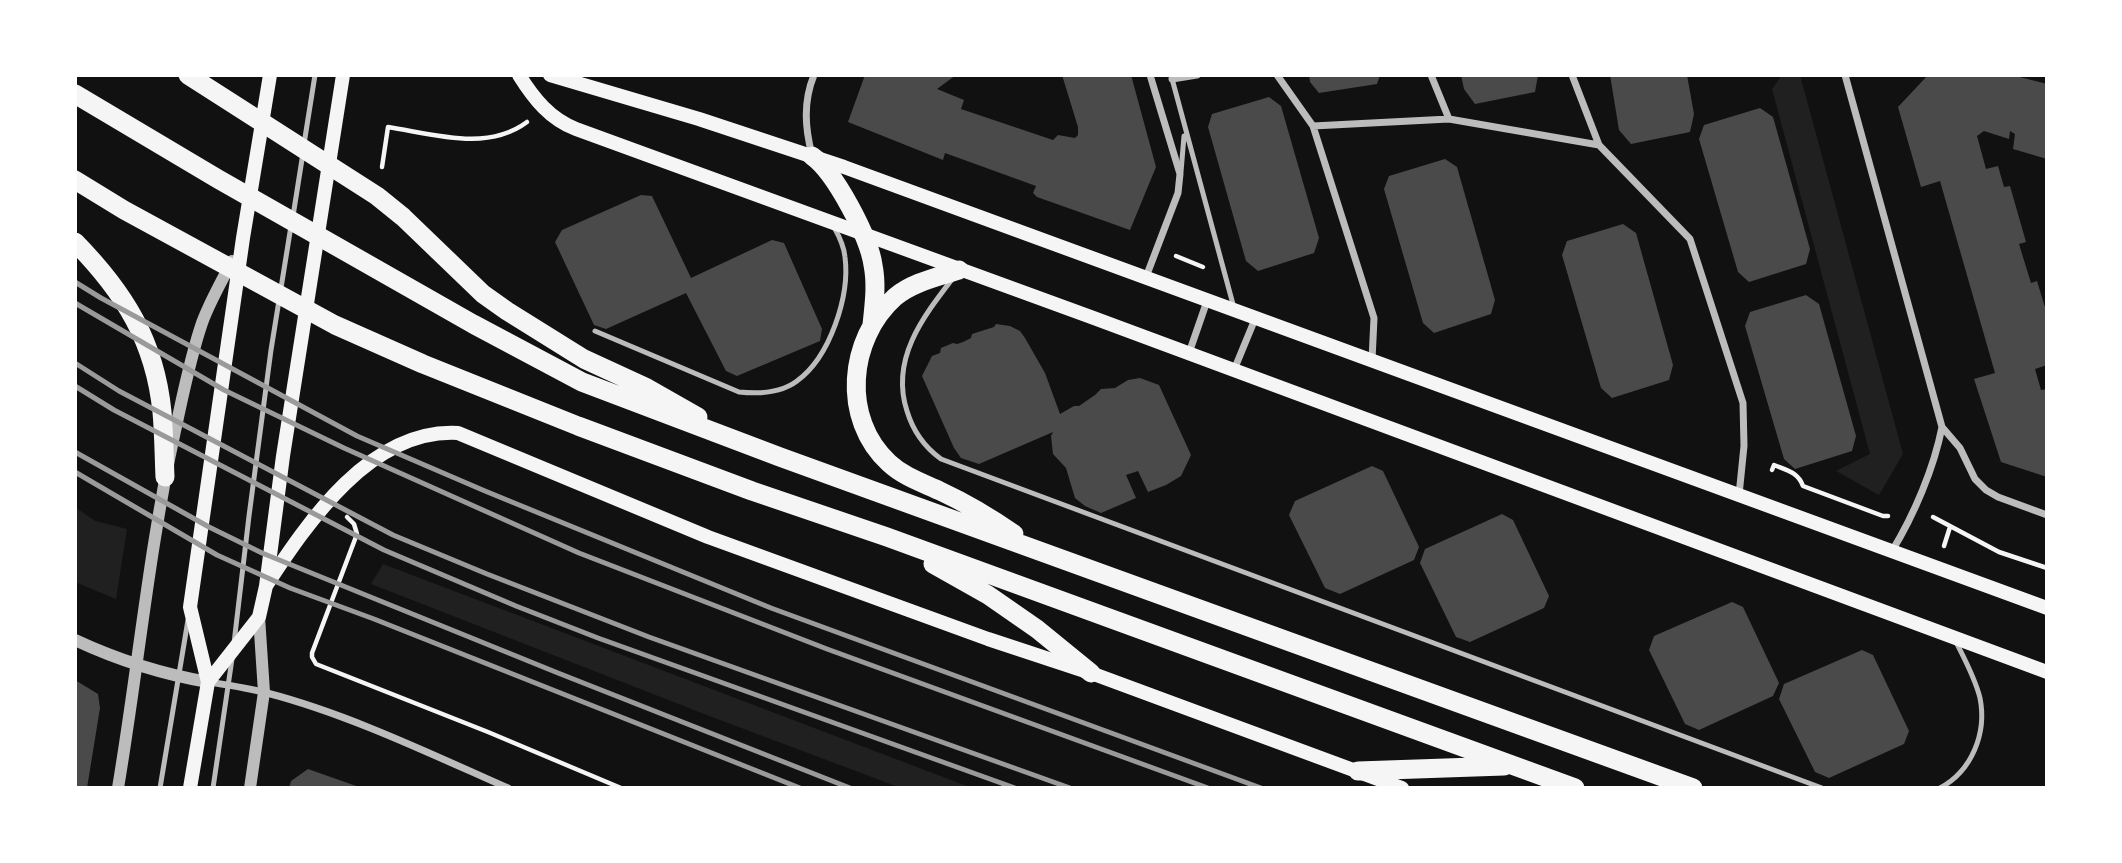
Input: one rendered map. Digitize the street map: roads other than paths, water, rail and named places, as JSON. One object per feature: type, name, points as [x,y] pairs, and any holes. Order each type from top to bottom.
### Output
[{"type":"highway","points":[[188,75],[377,197],[402,217],[482,294],[507,311],[584,359],[648,388],[745,444]]},
{"type":"highway","points":[[75,94],[491,335],[582,382],[745,444],[1693,788]]},
{"type":"highway","points":[[812,156],[821,162],[846,200],[871,256],[875,276],[872,326]]},
{"type":"highway","points":[[75,180],[124,210],[335,324],[423,364],[752,491],[887,537],[1575,788]]},
{"type":"highway","points":[[75,242],[111,282],[144,338],[159,389],[165,477]]},
{"type":"highway","points":[[959,270],[921,282],[904,291],[885,308],[872,326],[860,355],[855,384],[856,404],[863,424],[878,451],[899,471],[967,504],[1041,552]]},
{"type":"highway","points":[[887,537],[988,595],[1037,629],[1091,673]]},
{"type":"highway","points":[[1358,771],[1515,766]]},
{"type":"main road","points":[[190,788],[208,682],[190,607],[243,239],[270,75]]},
{"type":"main road","points":[[208,682],[259,617],[267,586],[282,456],[343,75]]},
{"type":"main road","points":[[519,75],[545,109],[564,124],[2047,672]]},
{"type":"main road","points":[[550,75],[812,156],[2047,608]]},
{"type":"main road","points":[[267,586],[305,528],[365,467],[391,448],[429,434],[458,433],[708,537],[988,639],[1091,673],[1402,788]]},
{"type":"street","points":[[812,156],[807,136],[806,112],[807,97],[814,75]]},
{"type":"street","points":[[1145,278],[1178,194],[1180,174],[1150,75]]},
{"type":"street","points":[[1171,77],[1198,75]]},
{"type":"street","points":[[1277,75],[1312,126],[1374,318],[1372,361]]},
{"type":"street","points":[[1431,75],[1449,119]]},
{"type":"street","points":[[1572,75],[1598,145],[1690,239],[1743,403],[1744,446],[1739,495]]},
{"type":"street","points":[[1845,75],[1942,427],[1960,448],[1975,479],[1986,490],[2047,515]]},
{"type":"street","points":[[1312,126],[1449,119],[1598,145]]},
{"type":"street","points":[[118,788],[150,559],[165,477],[197,340],[211,302],[243,239]]},
{"type":"street","points":[[1189,354],[1207,301]]},
{"type":"street","points":[[1234,371],[1255,319]]},
{"type":"street","points":[[1892,551],[1910,520],[1942,427]]},
{"type":"street","points":[[250,788],[264,692],[259,617]]},
{"type":"street","points":[[75,640],[135,666],[264,692],[328,712],[508,788]]},
{"type":"lane","points":[[213,788],[271,350],[316,75]]},
{"type":"lane","points":[[1171,77],[1235,311]]},
{"type":"lane","points":[[1180,174],[1185,130]]},
{"type":"lane","points":[[595,331],[739,392],[772,391],[788,386],[797,381],[816,361],[837,318],[846,280],[845,257],[844,247],[830,221]]},
{"type":"lane","points":[[959,270],[916,330],[902,369],[902,394],[913,428],[930,451],[940,459],[1822,788]]},
{"type":"lane","points":[[160,788],[190,607]]},
{"type":"lane","points":[[1940,788],[1965,768],[1972,758],[1981,723],[1979,697],[1955,639]]},
{"type":"railway","points":[[75,282],[357,436],[485,491],[771,608],[1261,788]]},
{"type":"railway","points":[[75,303],[224,390],[344,448],[579,553],[827,649],[1208,788]]},
{"type":"railway","points":[[75,363],[119,391],[393,535],[649,637],[1070,788]]},
{"type":"railway","points":[[75,386],[114,410],[384,550],[598,638],[1015,788]]},
{"type":"railway","points":[[75,452],[209,527],[262,553],[850,788]]},
{"type":"railway","points":[[75,472],[217,555],[290,588],[800,788]]}]
